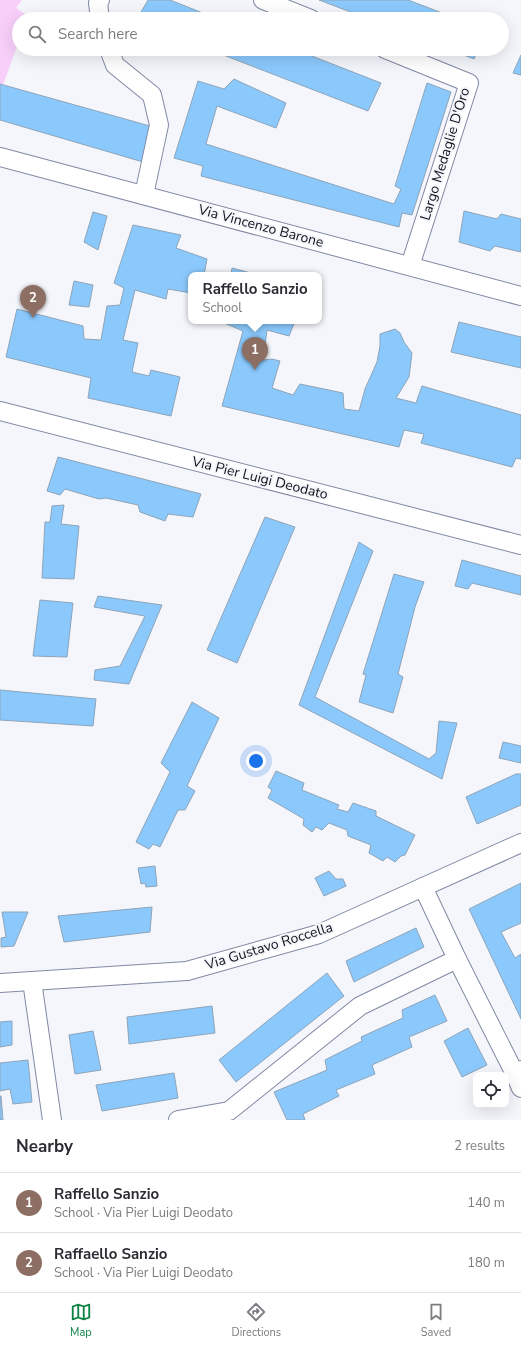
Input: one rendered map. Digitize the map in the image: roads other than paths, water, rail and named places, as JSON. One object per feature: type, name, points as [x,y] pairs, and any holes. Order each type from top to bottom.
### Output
[{"type":"street","points":[[99,12],[98,3],[100,0]]},
{"type":"street","points":[[263,0],[293,12]]},
{"type":"street","points":[[112,56],[115,65],[152,95],[159,125],[144,195]]},
{"type":"street","name":"Largo Medaglie D'Oro","points":[[402,56],[469,83],[410,266]]},
{"type":"street","name":"Via Vincenzo Barone","points":[[0,157],[521,296]]},
{"type":"street","name":"Via Pier Luigi Deodato","points":[[0,411],[521,545]]},
{"type":"street","name":"Via Gustavo Roccella","points":[[0,983],[187,971],[319,934],[521,843]]},
{"type":"street","points":[[423,887],[457,959],[519,1077]]},
{"type":"street","points":[[178,1120],[229,1111],[360,1006],[457,959]]},
{"type":"street","points":[[32,981],[52,1120]]},
{"type":"place","name":"Raffaello Sanzio","points":[[33,318]]},
{"type":"place","name":"Raffello Sanzio","points":[[255,370]]}]
